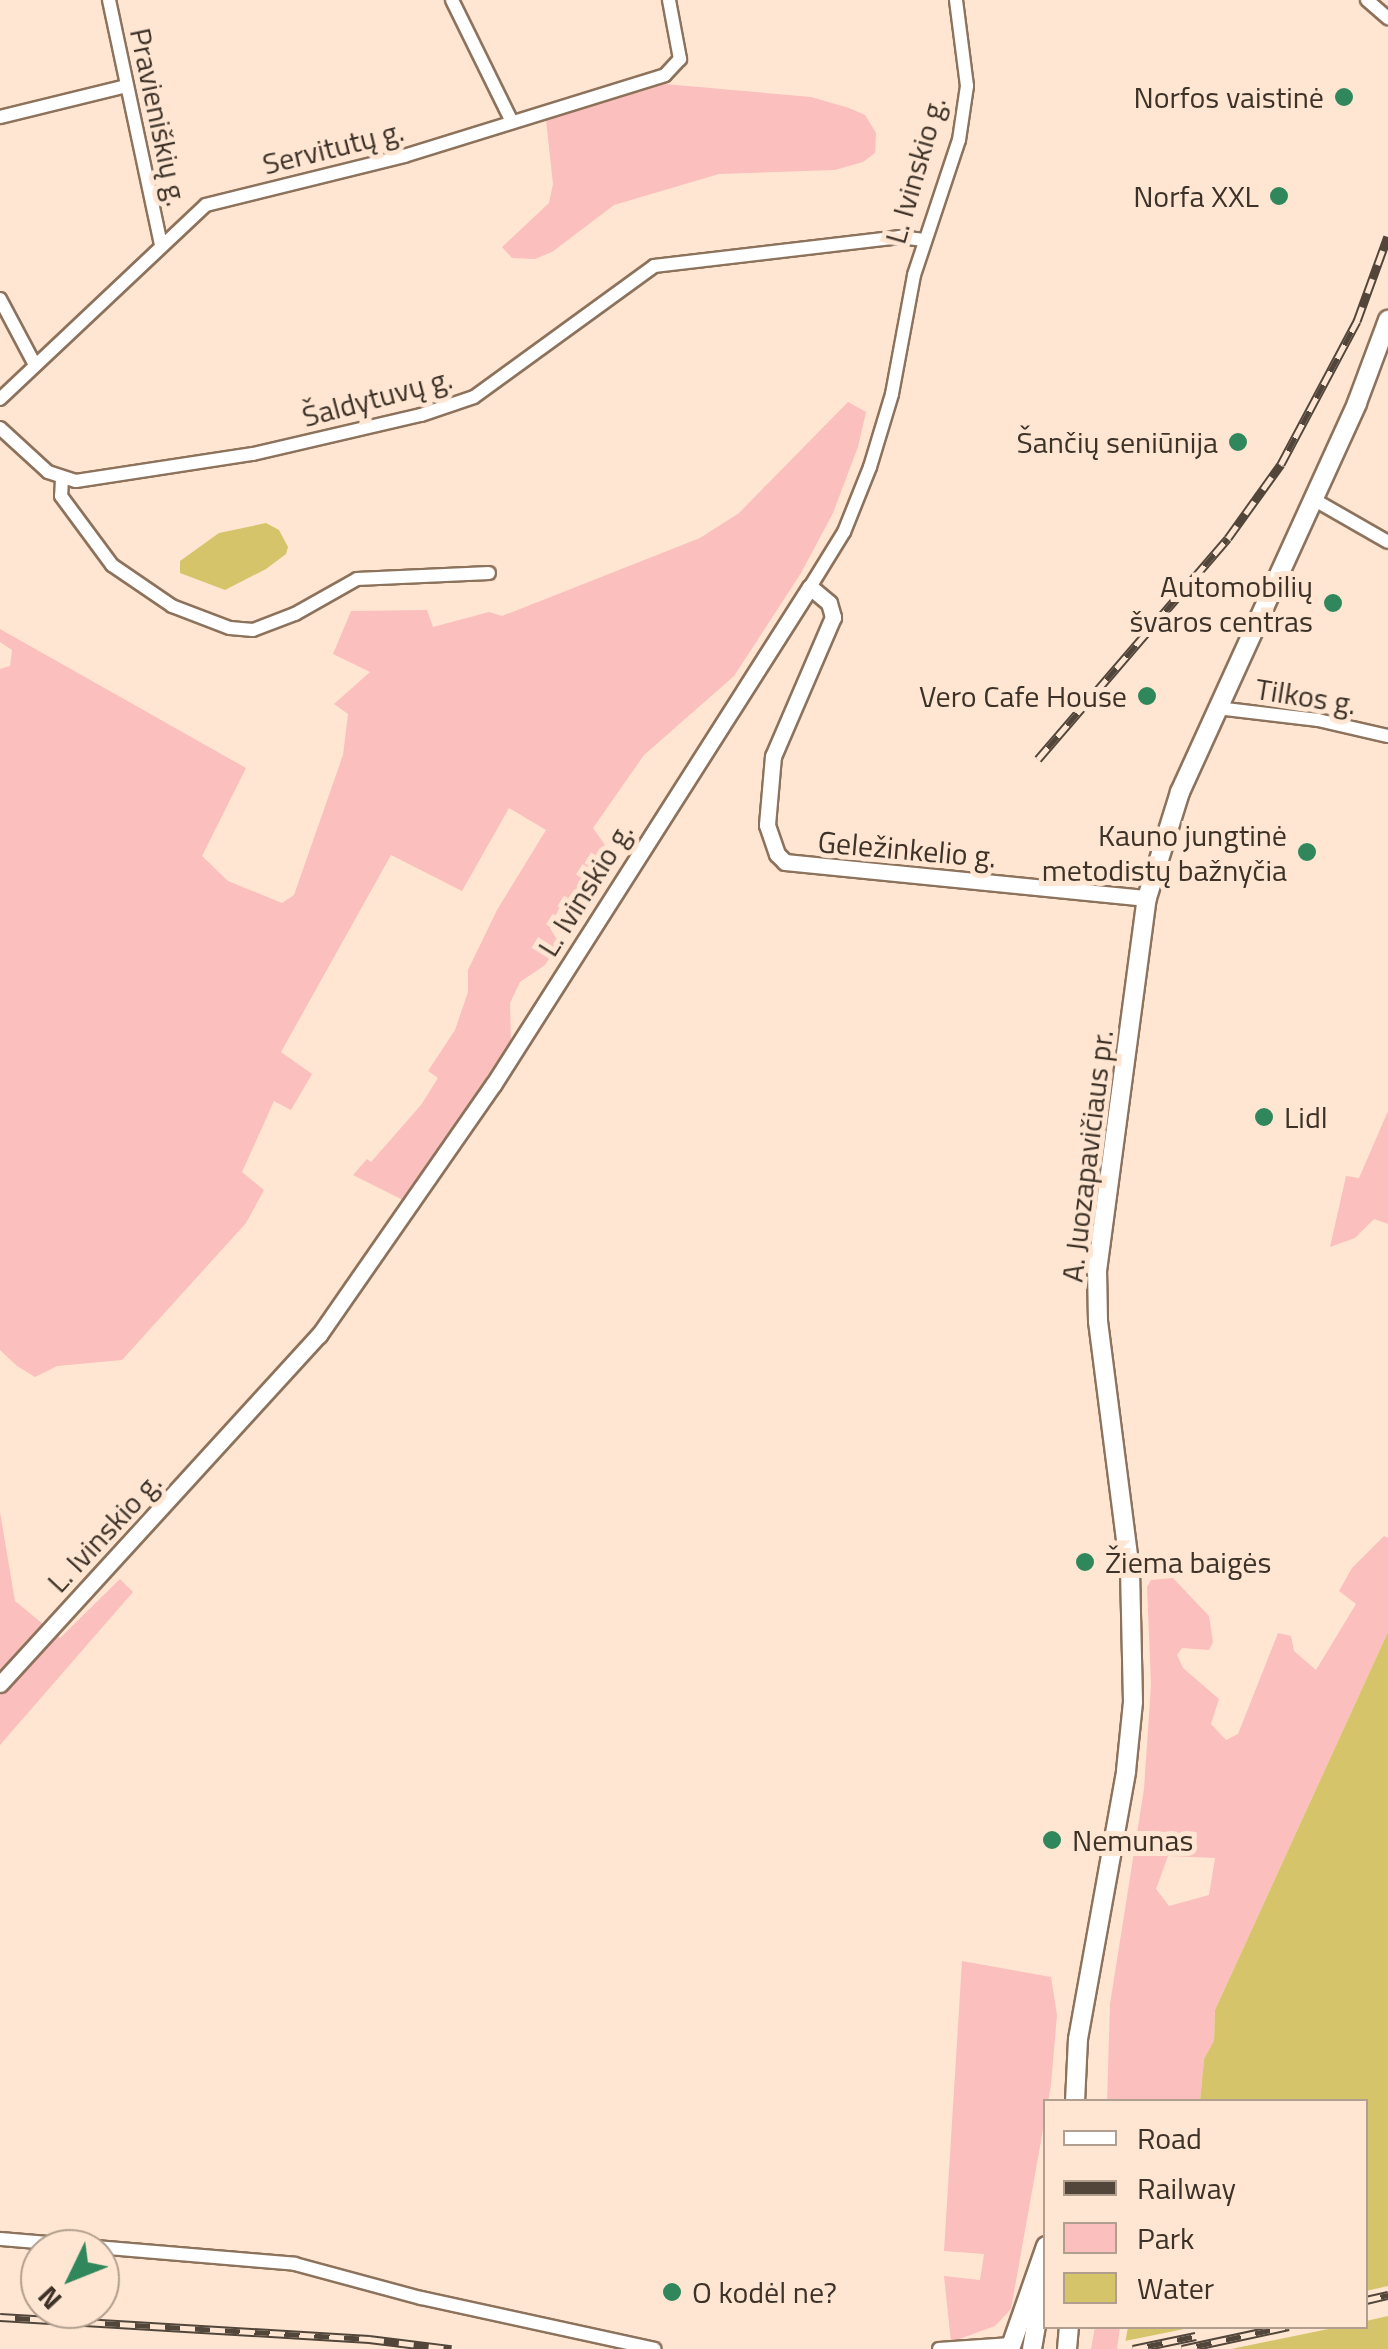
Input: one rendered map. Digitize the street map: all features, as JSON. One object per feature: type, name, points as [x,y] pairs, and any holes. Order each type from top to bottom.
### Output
[{"type":"main road","name":"A. Juozapavičiaus pr.","points":[[1075,2099],[1078,2039],[1126,1771],[1133,1702],[1131,1588],[1098,1321],[1097,1271],[1147,898],[1169,820],[1362,393],[1388,320]]},
{"type":"main road","points":[[1011,2347],[1043,2255]]},
{"type":"main road","points":[[1032,2349],[1043,2285]]},
{"type":"street","name":"Pravieniškių g.","points":[[108,0],[161,244]]},
{"type":"street","points":[[452,0],[512,122]]},
{"type":"street","name":"Servitutų g.","points":[[0,399],[161,244],[206,206],[404,156],[665,75],[680,59],[669,0]]},
{"type":"street","name":"L. Ivinskio g.","points":[[0,1684],[319,1334],[494,1084],[844,532],[876,449],[924,240],[966,107],[956,0]]},
{"type":"street","points":[[1366,0],[1388,18]]},
{"type":"street","points":[[0,117],[126,86]]},
{"type":"street","name":"Šaldytuvų g.","points":[[62,479],[92,482],[252,454],[452,406],[490,388],[654,266],[900,236],[924,240]]},
{"type":"street","points":[[0,299],[34,363]]},
{"type":"street","points":[[0,428],[32,460],[62,479],[61,496],[112,565],[172,606],[230,628],[253,630],[295,614],[357,579],[489,573]]},
{"type":"street","points":[[1313,499],[1388,542]]},
{"type":"street","name":"Geležinkelio g.","points":[[810,588],[829,603],[833,617],[772,756],[767,825],[776,854],[796,866],[1147,898]]},
{"type":"street","name":"Tilkos g.","points":[[1217,708],[1318,720],[1388,736]]},
{"type":"street","points":[[0,2239],[295,2264],[440,2302],[654,2349]]},
{"type":"street","points":[[939,2349],[1011,2347]]},
{"type":"green space","points":[[665,84],[811,97],[849,108],[865,115],[876,133],[875,153],[863,162],[835,170],[719,174],[614,205],[552,252],[535,259],[512,258],[502,247],[549,203],[553,184],[546,120]]},
{"type":"green space","points":[[848,402],[866,412],[858,447],[833,513],[801,573],[734,676],[644,755],[593,828],[614,858],[577,901],[561,904],[550,928],[559,943],[545,965],[520,982],[510,1003],[511,1041],[405,1201],[353,1175],[367,1159],[371,1162],[421,1105],[438,1078],[428,1071],[455,1030],[468,992],[468,970],[497,910],[546,830],[509,808],[462,891],[391,855],[281,1052],[312,1074],[291,1110],[274,1101],[242,1172],[264,1190],[246,1223],[122,1360],[57,1366],[35,1377],[17,1366],[0,1350],[0,669],[10,666],[12,650],[0,642],[0,629],[246,768],[202,856],[228,881],[282,903],[294,895],[343,755],[348,714],[334,704],[370,672],[333,654],[351,611],[427,610],[433,627],[489,612],[502,616],[700,538],[739,513]]},
{"type":"green space","points":[[1388,1111],[1388,1224],[1374,1219],[1355,1238],[1330,1247],[1346,1176],[1359,1178]]},
{"type":"green space","points":[[0,1512],[15,1601],[60,1638],[120,1579],[133,1592],[0,1745]]},
{"type":"green space","points":[[1384,1536],[1388,1538],[1388,1632],[1215,2010],[1214,2042],[1204,2059],[1200,2099],[1107,2099],[1110,2004],[1144,1789],[1151,1685],[1147,1587],[1151,1580],[1173,1578],[1209,1616],[1213,1642],[1209,1650],[1182,1648],[1177,1655],[1183,1668],[1219,1699],[1211,1724],[1226,1740],[1238,1734],[1278,1633],[1291,1636],[1294,1651],[1316,1670],[1356,1604],[1339,1591],[1352,1568]],"holes":[[[1168,1856],[1215,1858],[1209,1895],[1169,1906],[1156,1889]]]},
{"type":"green space","points":[[962,1961],[1051,1977],[1057,2015],[1051,2085],[1048,2099],[1043,2099],[1043,2130],[1011,2309],[995,2326],[951,2342],[944,2276],[980,2280],[984,2254],[944,2251]]},
{"type":"green space","points":[[1095,2329],[1120,2329],[1117,2349],[1091,2349]]},
{"type":"water","points":[[266,523],[279,530],[288,547],[286,554],[266,569],[225,590],[180,573],[180,561],[219,533]]},
{"type":"water","points":[[1388,1632],[1388,2349],[1124,2349],[1128,2329],[1368,2329],[1368,2099],[1200,2099],[1204,2059],[1214,2041],[1215,2010]]},
{"type":"pier","points":[[1388,2286],[1388,2316],[1368,2321],[1368,2291]]},
{"type":"pier","points":[[1184,2329],[1328,2329],[1231,2349],[1119,2349],[1120,2342]]},
{"type":"railway","points":[[1038,759],[1228,538],[1281,464],[1357,321],[1388,236]]},
{"type":"railway","points":[[1368,2300],[1388,2295]]},
{"type":"railway","points":[[0,2317],[369,2339],[451,2349]]},
{"type":"railway","points":[[1182,2349],[1275,2329]]},
{"type":"railway","points":[[1133,2349],[1196,2336]]},
{"type":"place","name":"Norfos vaistinė","points":[[1344,97]]},
{"type":"place","name":"Norfa XXL","points":[[1279,196]]},
{"type":"place","name":"Šančių seniūnija","points":[[1238,442]]},
{"type":"place","name":"Automobilių švaros centras","points":[[1333,603]]},
{"type":"place","name":"Vero Cafe House","points":[[1147,696]]},
{"type":"place","name":"Kauno jungtinė metodistų bažnyčia","points":[[1307,852]]},
{"type":"place","name":"Lidl","points":[[1264,1117]]},
{"type":"place","name":"Žiema baigės","points":[[1085,1562]]},
{"type":"place","name":"Nemunas","points":[[1052,1840]]},
{"type":"place","name":"O kodėl ne?","points":[[672,2292]]}]
